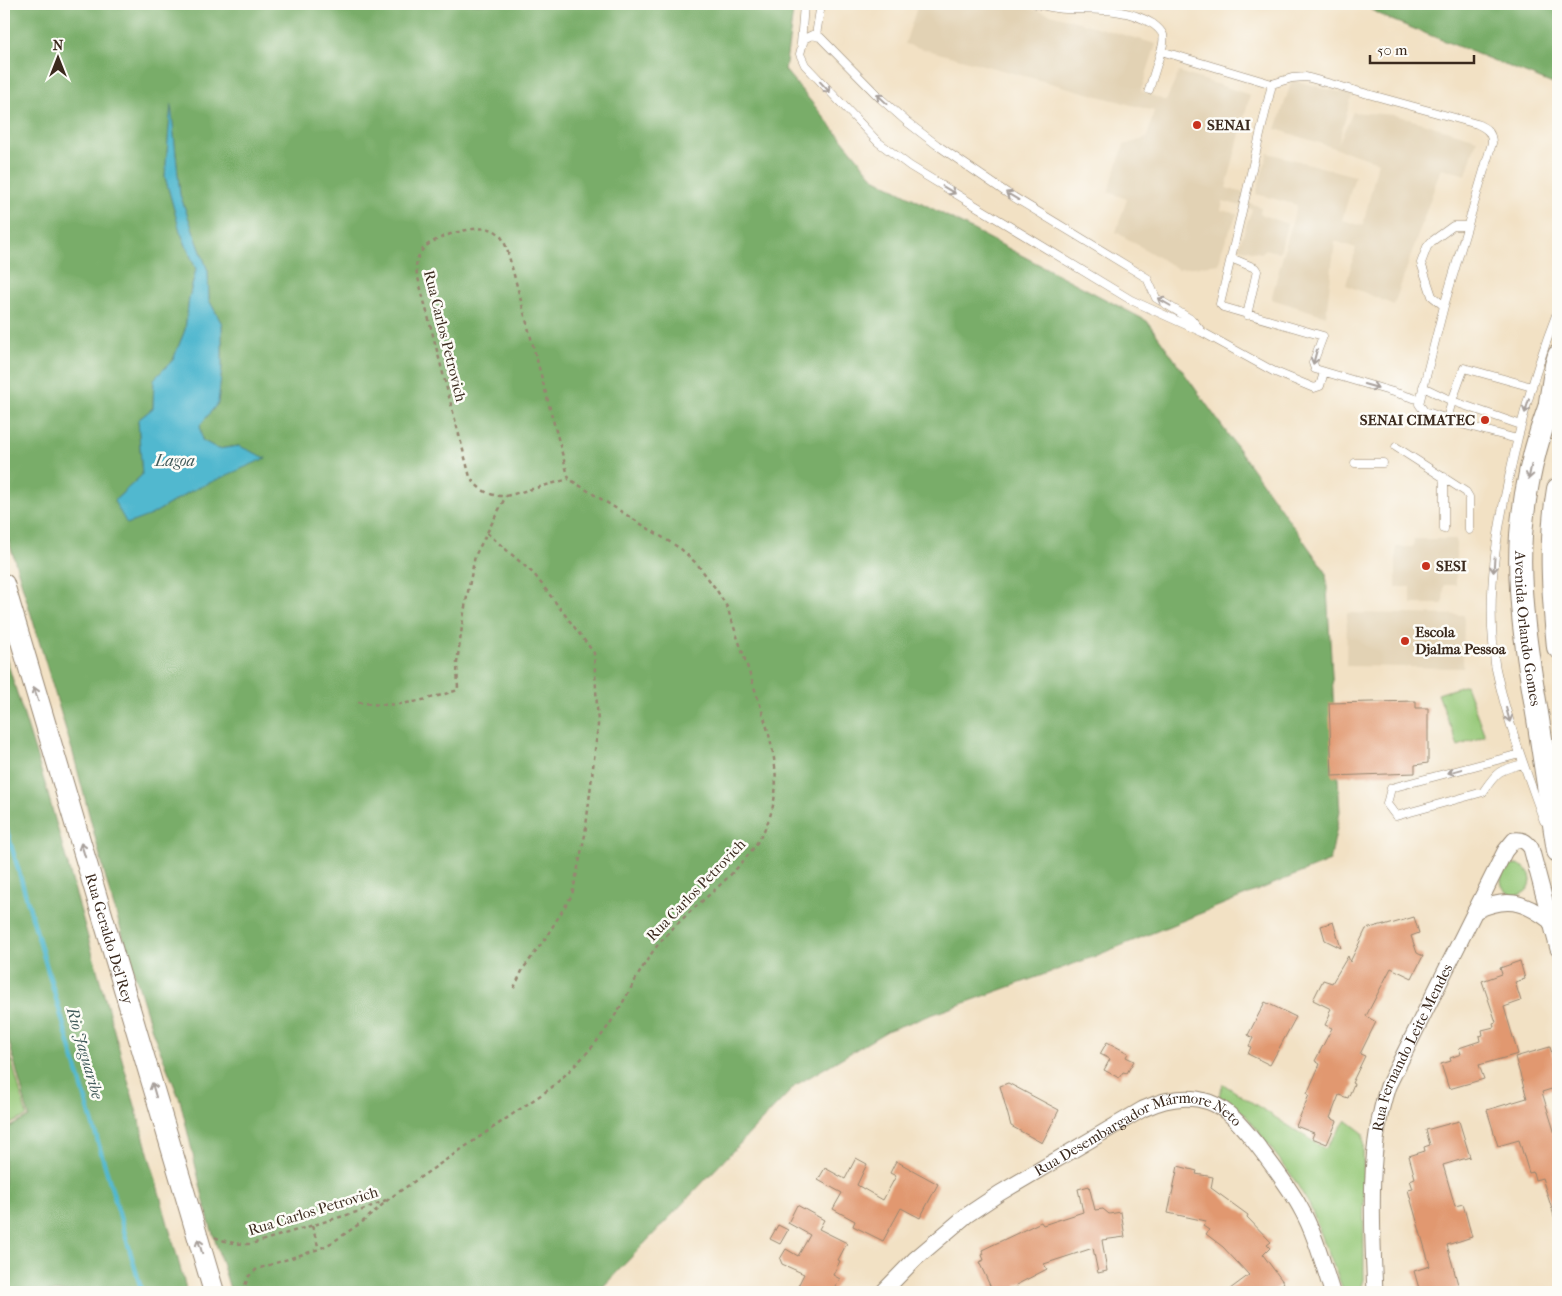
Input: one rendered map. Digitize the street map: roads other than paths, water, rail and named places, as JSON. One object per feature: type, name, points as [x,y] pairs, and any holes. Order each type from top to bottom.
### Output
[{"type":"main road","name":"Avenida Orlando Gomes","points":[[1548,408],[1558,355]]},
{"type":"main road","name":"Avenida Orlando Gomes","points":[[1558,384],[1548,408],[1532,463],[1521,535],[1520,574],[1528,662],[1558,850]]},
{"type":"main road","name":"Avenida Orlando Gomes","points":[[1558,489],[1553,540],[1553,574],[1558,647]]},
{"type":"main road","name":"Rua Geraldo Del'Rey","points":[[4,584],[214,1292]]},
{"type":"street","name":"Rua Fernando Leite Mendes","points":[[1375,1292],[1373,1168],[1375,1138],[1380,1109],[1388,1086],[1475,911],[1509,844],[1514,840],[1527,842],[1531,848],[1550,920]]},
{"type":"street","points":[[1475,911],[1490,904],[1504,902],[1518,903],[1534,909],[1550,920],[1558,949]]},
{"type":"street","name":"Rua Desembargador Mármore Neto","points":[[883,1292],[915,1258],[940,1236],[1000,1193],[1143,1109],[1161,1101],[1177,1098],[1211,1102],[1237,1122],[1250,1136],[1280,1175],[1301,1208],[1321,1257],[1332,1292]]},
{"type":"lane","points":[[804,4],[800,54],[805,66],[878,142],[910,166],[1131,300],[1202,332],[1273,371],[1314,388],[1320,386],[1324,372]]},
{"type":"lane","points":[[816,36],[821,4]]},
{"type":"lane","points":[[1036,4],[1065,9],[1100,9],[1122,12],[1158,27],[1163,34],[1163,42],[1149,90]]},
{"type":"lane","points":[[800,54],[804,39],[807,36],[820,37],[906,122],[1007,193],[1141,274],[1150,283],[1156,298],[1192,320],[1202,332]]},
{"type":"lane","points":[[1161,51],[1272,84],[1292,78],[1306,77],[1477,124],[1489,132],[1492,137],[1492,143],[1444,306],[1423,387],[1420,408],[1465,425],[1517,439]]},
{"type":"lane","points":[[1272,84],[1250,185],[1220,304],[1222,307],[1247,315],[1322,336],[1313,363],[1315,369],[1420,400]]},
{"type":"lane","points":[[1444,306],[1432,296],[1421,263],[1431,242],[1453,226],[1468,226]]},
{"type":"lane","points":[[1231,258],[1255,268],[1257,271],[1247,315]]},
{"type":"lane","points":[[1558,310],[1546,342],[1517,439],[1500,518],[1492,592],[1492,627],[1496,668],[1523,764],[1558,860]]},
{"type":"lane","points":[[1447,418],[1464,368],[1532,387]]},
{"type":"lane","points":[[1423,387],[1452,401],[1521,425]]},
{"type":"lane","points":[[1396,447],[1466,492],[1469,497],[1469,530]]},
{"type":"lane","points":[[1355,463],[1383,464]]},
{"type":"lane","points":[[1444,477],[1444,529]]},
{"type":"lane","points":[[1520,754],[1391,788],[1387,804],[1396,816],[1451,802],[1483,792],[1499,771],[1523,764]]},
{"type":"water","name":"Lagoa","points":[[171,104],[180,195],[208,271],[209,300],[222,324],[222,367],[218,403],[200,425],[202,440],[218,449],[239,446],[266,458],[191,491],[151,515],[127,524],[114,501],[142,475],[138,420],[153,408],[154,379],[173,360],[185,330],[189,298],[196,269],[180,231],[165,177]]},
{"type":"waterway","name":"Rio Jaguaribe","points":[[4,821],[142,1292]]},
{"type":"place","name":"SENAI","points":[[1197,125]]},
{"type":"place","name":"SENAI CIMATEC","points":[[1485,420]]},
{"type":"place","name":"SESI","points":[[1426,566]]},
{"type":"place","name":"Escola Djalma Pessoa","points":[[1405,641]]}]
